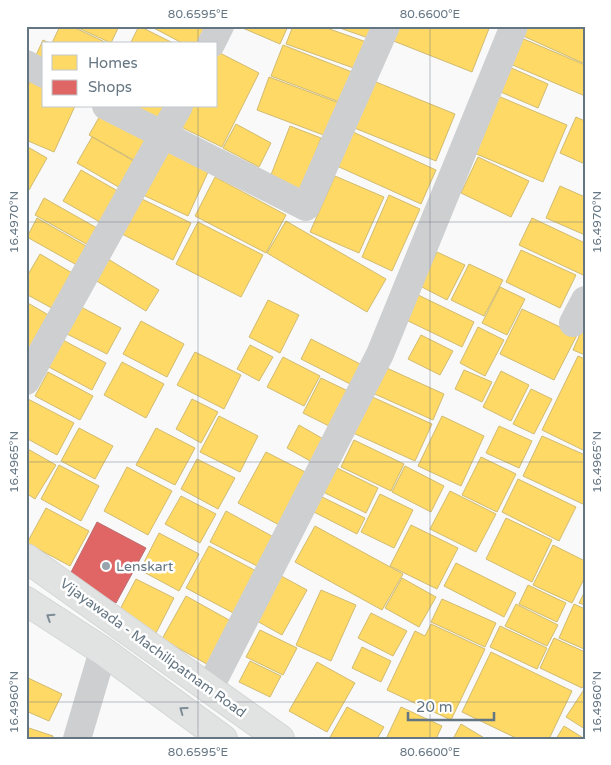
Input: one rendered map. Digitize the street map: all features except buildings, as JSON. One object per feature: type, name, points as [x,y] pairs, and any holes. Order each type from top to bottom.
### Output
[{"type":"highway","name":"Vijayawada - Machilipatnam Road","points":[[26,558],[280,739]]},
{"type":"highway","points":[[26,601],[103,651],[223,739]]},
{"type":"street","points":[[212,42],[220,26]]},
{"type":"street","points":[[110,108],[306,206],[386,26]]},
{"type":"street","points":[[209,689],[380,354],[514,26]]},
{"type":"street","points":[[26,64],[42,73]]},
{"type":"street","points":[[26,381],[177,108]]},
{"type":"street","points":[[78,739],[103,651]]},
{"type":"place","name":"Lenskart","points":[[106,566]]}]
